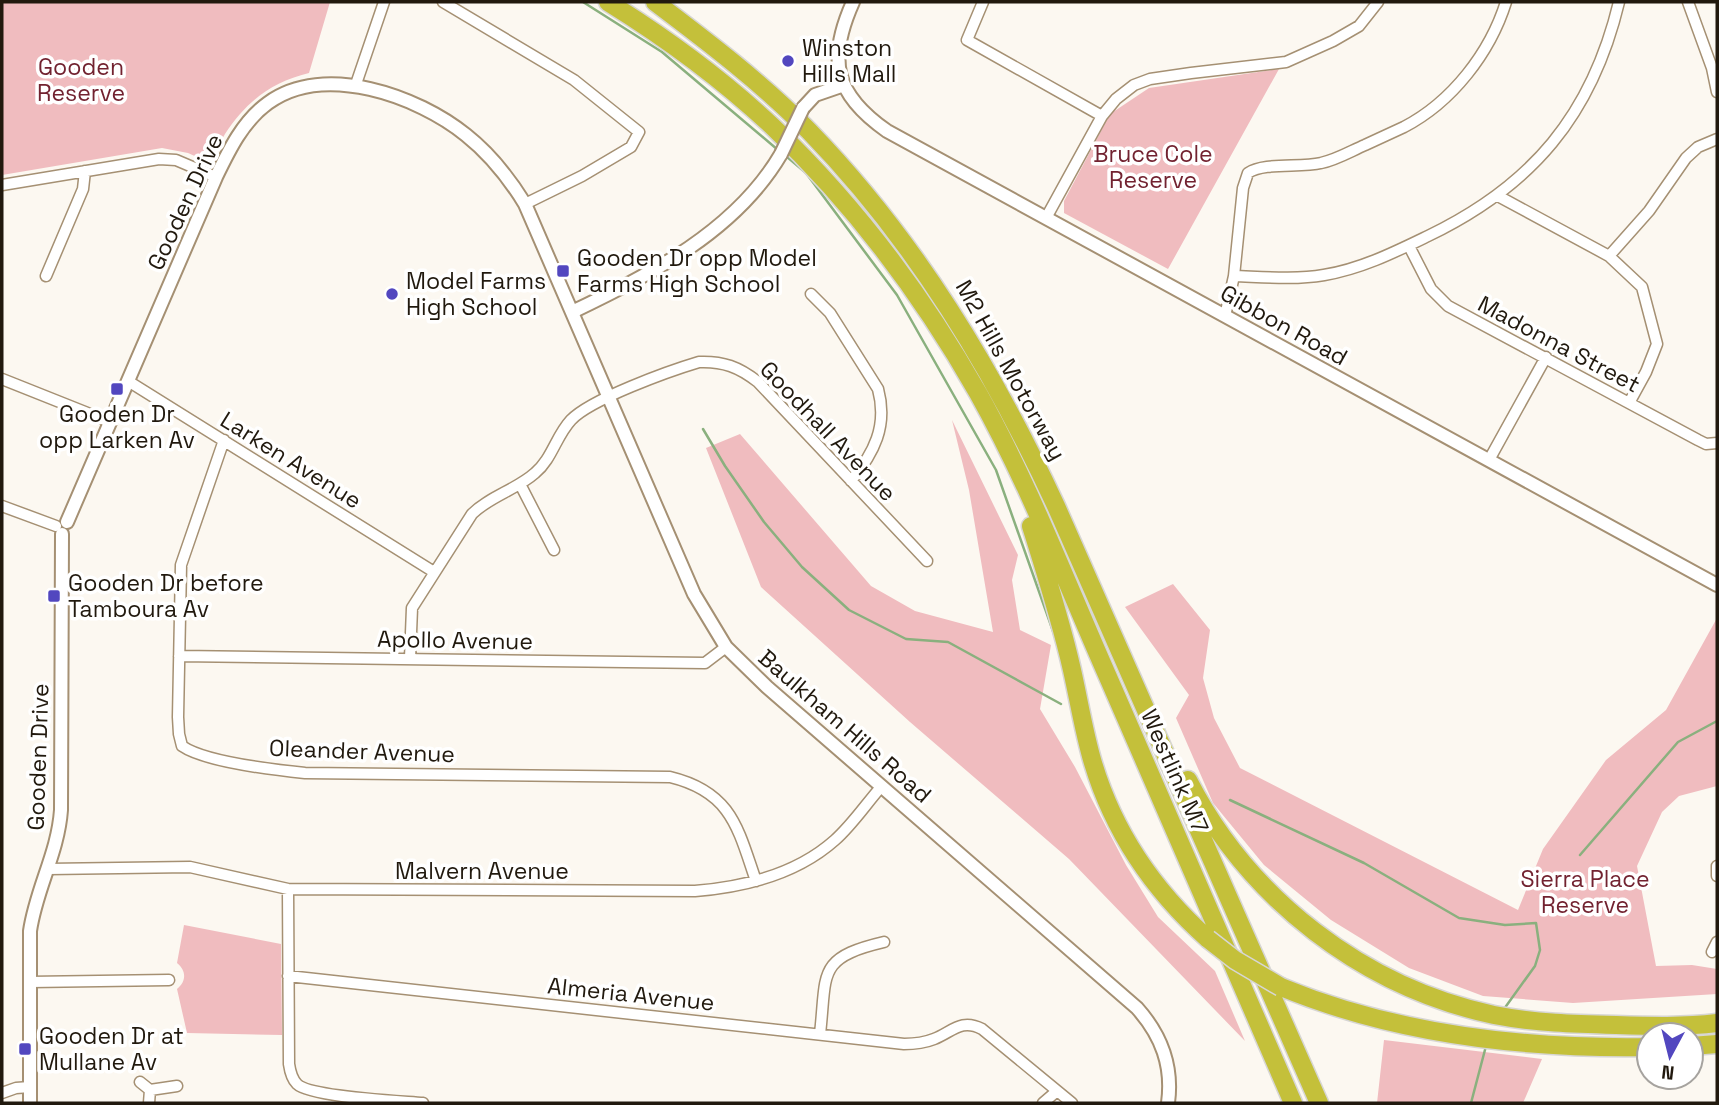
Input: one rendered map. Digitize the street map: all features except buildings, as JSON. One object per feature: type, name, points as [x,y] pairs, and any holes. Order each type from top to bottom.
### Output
[{"type":"highway","name":"M2 Hills Motorway","points":[[608,2],[666,40],[726,86],[771,125],[816,171],[891,261],[939,329],[978,393],[1012,459]]},
{"type":"highway","name":"M2 Hills Motorway","points":[[655,2],[721,52],[810,132],[880,214],[934,284],[977,351],[1026,441],[1155,730]]},
{"type":"highway","points":[[1012,459],[1056,608],[1102,790],[1124,836],[1145,870],[1170,902],[1208,939],[1235,960],[1281,987],[1350,1012],[1446,1032],[1531,1042],[1635,1046]]},
{"type":"highway","name":"Westlink M7","points":[[1012,459],[1293,1103]]},
{"type":"highway","points":[[1155,730],[1174,752],[1193,789],[1237,854],[1274,897],[1311,930],[1349,956],[1415,990],[1493,1014],[1541,1022],[1664,1026],[1717,1023]]},
{"type":"highway","name":"Westlink M7","points":[[1155,730],[1319,1103]]},
{"type":"street","points":[[355,87],[384,2]]},
{"type":"street","points":[[443,2],[574,80],[639,132],[631,147],[582,176],[525,204]]},
{"type":"street","points":[[572,312],[653,269],[727,218],[759,188],[781,155],[803,108],[815,95],[844,85],[839,66],[839,42],[843,23],[853,2]]},
{"type":"street","points":[[983,2],[967,40],[1102,116]]},
{"type":"street","points":[[1046,218],[1109,105],[1134,85],[1150,79],[1286,62],[1301,57],[1359,26],[1378,2]]},
{"type":"street","points":[[1225,316],[1234,276],[1243,188],[1248,173],[1261,168],[1301,167],[1325,162],[1406,126],[1445,97],[1464,78],[1492,36],[1506,2]]},
{"type":"street","points":[[1234,276],[1321,276],[1349,270],[1453,225],[1498,196],[1546,151],[1584,98],[1604,53],[1619,2]]},
{"type":"street","points":[[1688,2],[1712,68],[1717,92]]},
{"type":"street","name":"Gibbon Road","points":[[844,85],[856,106],[887,131],[1717,585]]},
{"type":"street","name":"Gooden Drive","points":[[30,1103],[31,922],[59,833],[61,810],[62,527],[216,177],[244,128],[269,102],[292,90],[309,86],[355,87],[406,100],[434,113],[457,128],[494,161],[525,204],[572,312]]},
{"type":"street","points":[[1609,257],[1649,211],[1686,158],[1698,147],[1717,139]]},
{"type":"street","points":[[2,185],[168,159],[216,177]]},
{"type":"street","points":[[46,276],[83,189],[85,171]]},
{"type":"street","points":[[1498,196],[1609,257],[1642,287],[1657,344],[1654,356],[1629,404]]},
{"type":"street","name":"Madonna Street","points":[[1409,246],[1431,289],[1448,306],[1698,440],[1706,444],[1717,443]]},
{"type":"street","points":[[811,294],[830,313],[878,389],[882,403],[881,430],[875,448],[851,481]]},
{"type":"street","name":"Baulkham Hills Road","points":[[572,312],[694,594],[726,647],[767,687],[1137,1008],[1155,1030],[1165,1052],[1169,1073],[1168,1103]]},
{"type":"street","points":[[1489,460],[1546,357]]},
{"type":"street","name":"Goodhall Avenue","points":[[410,658],[412,608],[471,514],[496,495],[520,484],[545,463],[570,422],[588,408],[699,362],[731,365],[758,382],[927,561]]},
{"type":"street","points":[[2,379],[110,422]]},
{"type":"street","name":"Larken Avenue","points":[[128,381],[434,572]]},
{"type":"street","name":"Oleander Avenue","points":[[224,440],[181,565],[179,734],[182,746],[188,750],[269,769],[306,773],[670,777],[697,786],[720,800],[739,831],[756,881]]},
{"type":"street","points":[[520,484],[554,550]]},
{"type":"street","points":[[2,506],[62,527]]},
{"type":"street","name":"Apollo Avenue","points":[[179,656],[705,663],[726,647]]},
{"type":"street","name":"Malvern Avenue","points":[[48,869],[190,867],[288,889],[724,889],[796,867],[836,840],[881,787]]},
{"type":"street","points":[[1717,866],[1717,876]]},
{"type":"street","points":[[288,889],[291,1075],[298,1085],[318,1092],[423,1103]]},
{"type":"street","points":[[820,1034],[831,966],[847,953],[884,942]]},
{"type":"street","points":[[1712,952],[1717,942]]},
{"type":"street","name":"Almeria Avenue","points":[[288,976],[909,1044],[934,1039],[965,1024]]},
{"type":"street","points":[[30,982],[169,980]]},
{"type":"street","points":[[965,1012],[965,1024],[982,1029],[1072,1103]]},
{"type":"street","points":[[140,1082],[150,1090],[177,1086]]},
{"type":"street","points":[[2,1093],[30,1087]]},
{"type":"street","points":[[149,1103],[150,1090]]},
{"type":"street","points":[[1043,1103],[1057,1091]]},
{"type":"green space","name":"Gooden Reserve","points":[[2,2],[330,2],[309,73],[271,88],[251,103],[233,123],[208,162],[188,153],[162,148],[2,175]]},
{"type":"green space","name":"Bruce Cole Reserve","points":[[1279,69],[1168,269],[1064,213],[1064,201],[1110,114],[1149,88]]},
{"type":"green space","points":[[952,420],[1018,555],[1012,580],[1020,630],[1051,645],[1040,709],[1075,767],[1126,865],[1158,917],[1215,971],[1245,1041],[1069,859],[910,722],[761,587],[706,448],[740,434],[871,586],[915,611],[993,632],[969,490]]},
{"type":"green space","name":"Sierra Place Reserve","points":[[1173,584],[1210,630],[1203,678],[1214,718],[1240,768],[1518,910],[1543,849],[1606,760],[1666,710],[1717,618],[1717,786],[1679,796],[1662,812],[1637,866],[1656,966],[1692,965],[1717,969],[1717,994],[1573,1003],[1483,996],[1409,968],[1331,920],[1264,865],[1213,803],[1176,718],[1189,695],[1125,607]]},
{"type":"green space","points":[[184,925],[281,944],[282,1035],[187,1033],[177,989],[184,976],[177,963]]},
{"type":"green space","points":[[1384,1040],[1542,1059],[1523,1103],[1377,1103]]},
{"type":"waterway","points":[[583,2],[662,52],[778,150]]},
{"type":"waterway","points":[[786,156],[806,173],[897,295],[996,470],[1054,634]]},
{"type":"waterway","points":[[703,429],[764,522],[802,567],[849,610],[906,639],[948,642],[1061,704]]},
{"type":"waterway","points":[[1580,855],[1678,742],[1717,721]]},
{"type":"waterway","points":[[1230,800],[1364,863],[1459,918],[1505,925],[1536,923],[1540,950],[1535,966],[1504,1009]]},
{"type":"waterway","points":[[1471,1103],[1486,1046]]},
{"type":"place","name":"Winston Hills Mall","points":[[788,61]]},
{"type":"place","name":"Gooden Dr opp Model Farms High School","points":[[563,271]]},
{"type":"place","name":"Model Farms High School","points":[[392,294]]},
{"type":"place","name":"Gooden Dr opp Larken Av","points":[[117,389]]},
{"type":"place","name":"Gooden Dr before Tamboura Av","points":[[54,596]]},
{"type":"place","name":"Gooden Dr at Mullane Av","points":[[25,1049]]}]
